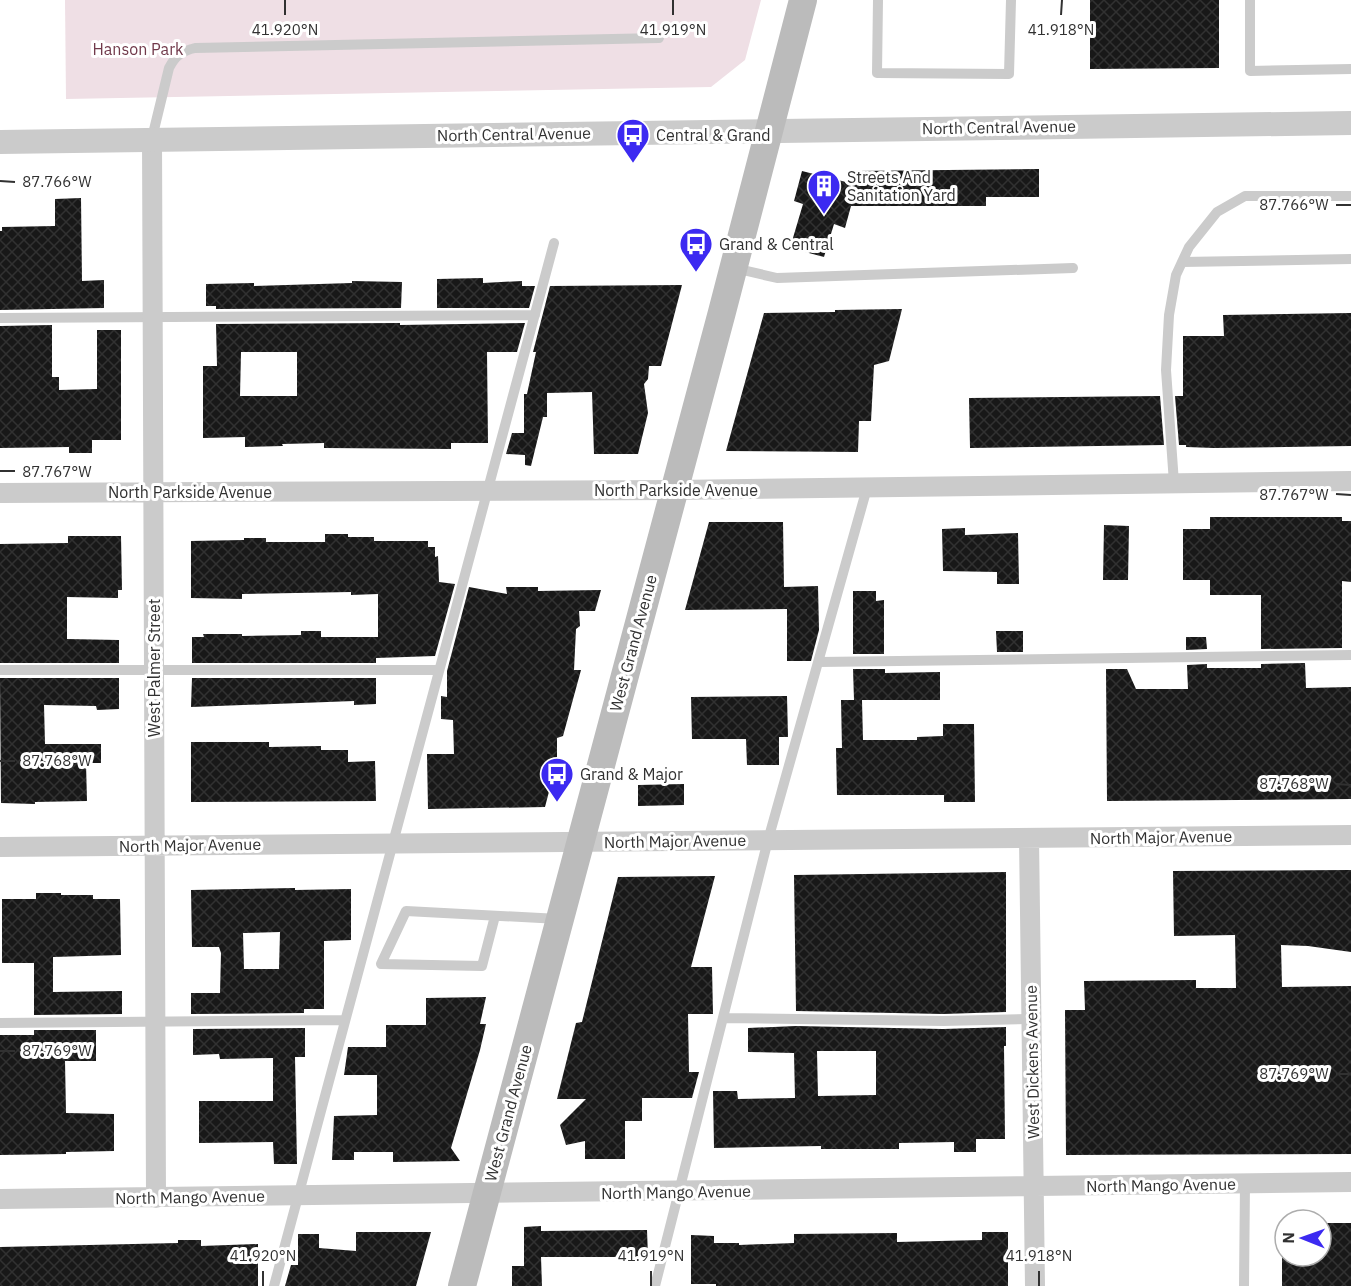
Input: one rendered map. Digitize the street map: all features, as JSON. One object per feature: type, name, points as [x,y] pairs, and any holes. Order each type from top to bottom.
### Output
[{"type":"main road","name":"West Grand Avenue","points":[[462,1286],[734,268],[803,0]]},
{"type":"street","name":"North Central Avenue","points":[[0,142],[152,138],[1351,123]]},
{"type":"street","name":"West Palmer Street","points":[[152,138],[156,1198]]},
{"type":"street","name":"North Parkside Avenue","points":[[0,493],[674,490],[1351,481]]},
{"type":"street","name":"North Major Avenue","points":[[0,847],[1351,835]]},
{"type":"street","name":"West Dickens Avenue","points":[[1029,838],[1035,1286]]},
{"type":"street","name":"North Mango Avenue","points":[[0,1199],[487,1195],[1351,1182]]},
{"type":"lane","points":[[878,0],[877,73],[1009,74],[1011,0]]},
{"type":"lane","points":[[1250,0],[1250,71],[1351,69]]},
{"type":"lane","points":[[152,138],[174,58],[184,51],[195,48],[659,38]]},
{"type":"lane","points":[[1174,483],[1166,370],[1168,315],[1176,275],[1189,247],[1216,212],[1245,196],[1351,196]]},
{"type":"lane","points":[[274,1286],[554,243]]},
{"type":"lane","points":[[1182,262],[1351,260]]},
{"type":"lane","points":[[734,268],[777,278],[1073,268]]},
{"type":"lane","points":[[0,318],[535,315]]},
{"type":"lane","points":[[655,1286],[768,840],[867,488]]},
{"type":"lane","points":[[819,663],[1351,655]]},
{"type":"lane","points":[[0,670],[440,670]]},
{"type":"lane","points":[[495,916],[482,966],[381,964],[406,911],[560,919]]},
{"type":"lane","points":[[724,1018],[943,1021],[1031,1019]]},
{"type":"lane","points":[[0,1023],[345,1020]]},
{"type":"lane","points":[[1244,1286],[1245,1184]]},
{"type":"green space","name":"Hanson Park","points":[[65,0],[761,0],[745,60],[711,87],[66,99]]},
{"type":"building","points":[[1090,0],[1219,0],[1219,68],[1090,69]]},
{"type":"building","name":"Streets And Sanitation Yard","points":[[1039,169],[1039,197],[986,197],[986,206],[851,206],[845,228],[834,224],[824,257],[790,248],[803,204],[794,201],[802,171],[850,183],[854,171]]},
{"type":"building","points":[[81,198],[82,281],[104,280],[104,308],[0,310],[0,231],[2,227],[55,226],[55,199]]},
{"type":"building","points":[[483,278],[483,283],[522,281],[522,286],[535,286],[529,308],[437,308],[437,279]]},
{"type":"building","points":[[352,281],[402,282],[401,308],[216,309],[216,306],[206,306],[206,284],[254,283],[254,286],[352,283]]},
{"type":"building","points":[[682,285],[661,366],[649,366],[648,379],[644,384],[648,413],[638,454],[594,454],[592,392],[547,393],[547,417],[543,417],[531,466],[525,465],[525,455],[506,454],[512,433],[524,433],[524,394],[527,394],[536,352],[533,352],[550,286]]},
{"type":"building","points":[[902,309],[889,361],[874,365],[871,421],[859,421],[858,452],[726,451],[764,313]]},
{"type":"building","points":[[1351,313],[1351,446],[1214,448],[1179,445],[1175,396],[1183,396],[1183,336],[1224,336],[1223,315]]},
{"type":"building","points":[[525,323],[517,352],[487,352],[488,443],[451,443],[451,449],[324,448],[324,443],[245,447],[245,437],[203,438],[203,366],[217,366],[216,324]],"holes":[[[241,352],[297,352],[297,396],[240,396]]]},
{"type":"building","points":[[52,325],[52,377],[59,377],[59,390],[97,389],[97,330],[121,330],[121,440],[92,440],[92,453],[69,453],[69,447],[0,448],[0,326]]},
{"type":"building","points":[[1160,396],[1164,445],[970,448],[969,398]]},
{"type":"building","points":[[1210,517],[1342,517],[1342,521],[1351,521],[1351,582],[1342,581],[1342,648],[1261,649],[1261,595],[1210,595],[1210,580],[1183,580],[1183,529],[1210,529]]},
{"type":"building","points":[[709,522],[783,522],[784,587],[818,586],[819,630],[811,661],[787,661],[787,609],[685,610]]},
{"type":"building","points":[[1104,525],[1129,526],[1128,580],[1103,580]]},
{"type":"building","points":[[965,528],[965,535],[1018,533],[1019,584],[997,584],[997,572],[943,571],[942,529]]},
{"type":"building","points":[[325,534],[374,537],[374,541],[428,541],[428,547],[435,547],[435,557],[438,556],[439,582],[455,584],[435,656],[376,658],[376,663],[192,663],[192,637],[204,637],[203,634],[301,635],[301,631],[321,631],[321,637],[378,637],[378,594],[351,595],[351,592],[242,594],[242,599],[191,598],[191,541],[266,538],[266,542],[325,542]]},
{"type":"building","points":[[68,536],[121,536],[122,590],[118,590],[118,598],[67,597],[67,639],[119,640],[119,663],[0,663],[0,544],[68,543]]},
{"type":"building","points":[[469,587],[507,594],[506,587],[538,587],[538,591],[601,590],[595,611],[579,611],[580,626],[576,629],[574,670],[581,670],[563,736],[557,738],[557,761],[545,807],[428,809],[427,754],[454,754],[453,720],[441,719],[441,696],[447,697],[447,671]]},
{"type":"building","points":[[853,591],[876,591],[876,601],[884,600],[884,654],[853,654]]},
{"type":"building","points":[[996,631],[1023,631],[1023,652],[997,652]]},
{"type":"building","points":[[1186,637],[1206,637],[1207,649],[1186,650]]},
{"type":"building","points":[[1305,663],[1306,688],[1351,687],[1351,799],[1107,801],[1106,669],[1127,669],[1136,689],[1188,689],[1187,665],[1207,664],[1207,668],[1261,668],[1261,664]]},
{"type":"building","points":[[853,669],[885,669],[885,673],[940,672],[940,700],[862,700],[863,740],[917,740],[917,737],[943,736],[943,724],[974,724],[975,802],[944,802],[944,795],[837,795],[836,748],[842,748],[841,700],[854,700]]},
{"type":"building","points":[[0,678],[119,678],[119,709],[97,710],[96,706],[44,705],[45,744],[101,744],[101,763],[86,763],[87,801],[1,803]]},
{"type":"building","points":[[192,678],[376,678],[376,704],[354,705],[354,701],[191,707]]},
{"type":"building","points":[[787,696],[788,737],[779,737],[779,765],[747,765],[746,739],[692,739],[691,697]]},
{"type":"building","points":[[191,742],[269,742],[269,747],[321,746],[321,750],[348,750],[348,762],[375,761],[376,801],[191,802]]},
{"type":"building","points":[[684,784],[684,805],[638,806],[638,785]]},
{"type":"building","points":[[1351,870],[1351,952],[1281,945],[1282,987],[1351,986],[1351,1154],[1066,1155],[1065,1010],[1085,1010],[1084,981],[1196,980],[1196,988],[1236,988],[1235,935],[1174,936],[1173,871]]},
{"type":"building","points":[[1006,872],[1006,1012],[943,1014],[796,1011],[794,875]]},
{"type":"building","points":[[715,876],[691,967],[712,967],[713,1014],[688,1014],[689,1072],[699,1072],[692,1098],[642,1098],[642,1121],[625,1121],[625,1159],[585,1159],[585,1141],[566,1145],[560,1125],[586,1099],[557,1099],[576,1023],[582,1022],[618,877]]},
{"type":"building","points":[[351,889],[351,940],[324,941],[324,1009],[304,1009],[304,1013],[191,1014],[191,993],[220,993],[221,953],[219,947],[192,947],[191,890]],"holes":[[[280,932],[279,969],[244,969],[243,933]]]},
{"type":"building","points":[[36,893],[93,895],[93,899],[120,899],[121,955],[53,957],[53,992],[122,991],[122,1014],[34,1015],[34,963],[2,963],[2,899],[36,899]]},
{"type":"building","points":[[486,997],[480,1024],[486,1024],[480,1050],[451,1148],[460,1161],[393,1162],[393,1152],[354,1152],[354,1160],[332,1160],[334,1116],[377,1115],[377,1075],[344,1075],[348,1047],[386,1047],[386,1025],[426,1025],[426,998]]},
{"type":"building","points":[[796,1026],[943,1029],[1006,1027],[1006,1046],[1004,1046],[1005,1139],[976,1139],[976,1152],[954,1152],[954,1142],[899,1143],[899,1149],[821,1149],[821,1146],[714,1148],[713,1091],[737,1091],[738,1099],[795,1098],[794,1053],[748,1052],[748,1028]],"holes":[[[817,1051],[876,1051],[876,1095],[818,1096]]]},
{"type":"building","points":[[305,1028],[305,1057],[295,1057],[297,1164],[274,1164],[273,1142],[199,1143],[199,1101],[273,1101],[273,1058],[220,1059],[219,1054],[193,1055],[193,1029]]},
{"type":"building","points":[[34,1030],[96,1030],[96,1061],[65,1061],[66,1113],[114,1114],[114,1151],[0,1155],[0,1035],[34,1035]]},
{"type":"building","points":[[1333,1223],[1351,1223],[1351,1286],[1282,1286],[1282,1268],[1333,1268]]},
{"type":"building","points":[[541,1226],[541,1231],[647,1230],[648,1257],[541,1257],[542,1286],[512,1286],[512,1266],[524,1266],[524,1227]]},
{"type":"building","points":[[356,1232],[431,1232],[416,1286],[285,1286],[291,1265],[298,1265],[298,1234],[319,1234],[319,1248],[356,1251]]},
{"type":"building","points":[[982,1232],[1008,1232],[1008,1286],[716,1286],[716,1284],[691,1284],[691,1235],[714,1236],[714,1243],[739,1243],[739,1245],[794,1243],[794,1234],[897,1233],[897,1242],[982,1240]]},
{"type":"building","points":[[178,1240],[201,1240],[201,1246],[258,1244],[258,1286],[0,1286],[0,1247],[178,1243]]},
{"type":"place","name":"Central & Grand","points":[[633,164]]},
{"type":"place","name":"Streets And Sanitation Yard","points":[[824,215]]},
{"type":"place","name":"Grand & Central","points":[[696,273]]},
{"type":"place","name":"Grand & Major","points":[[557,803]]}]
